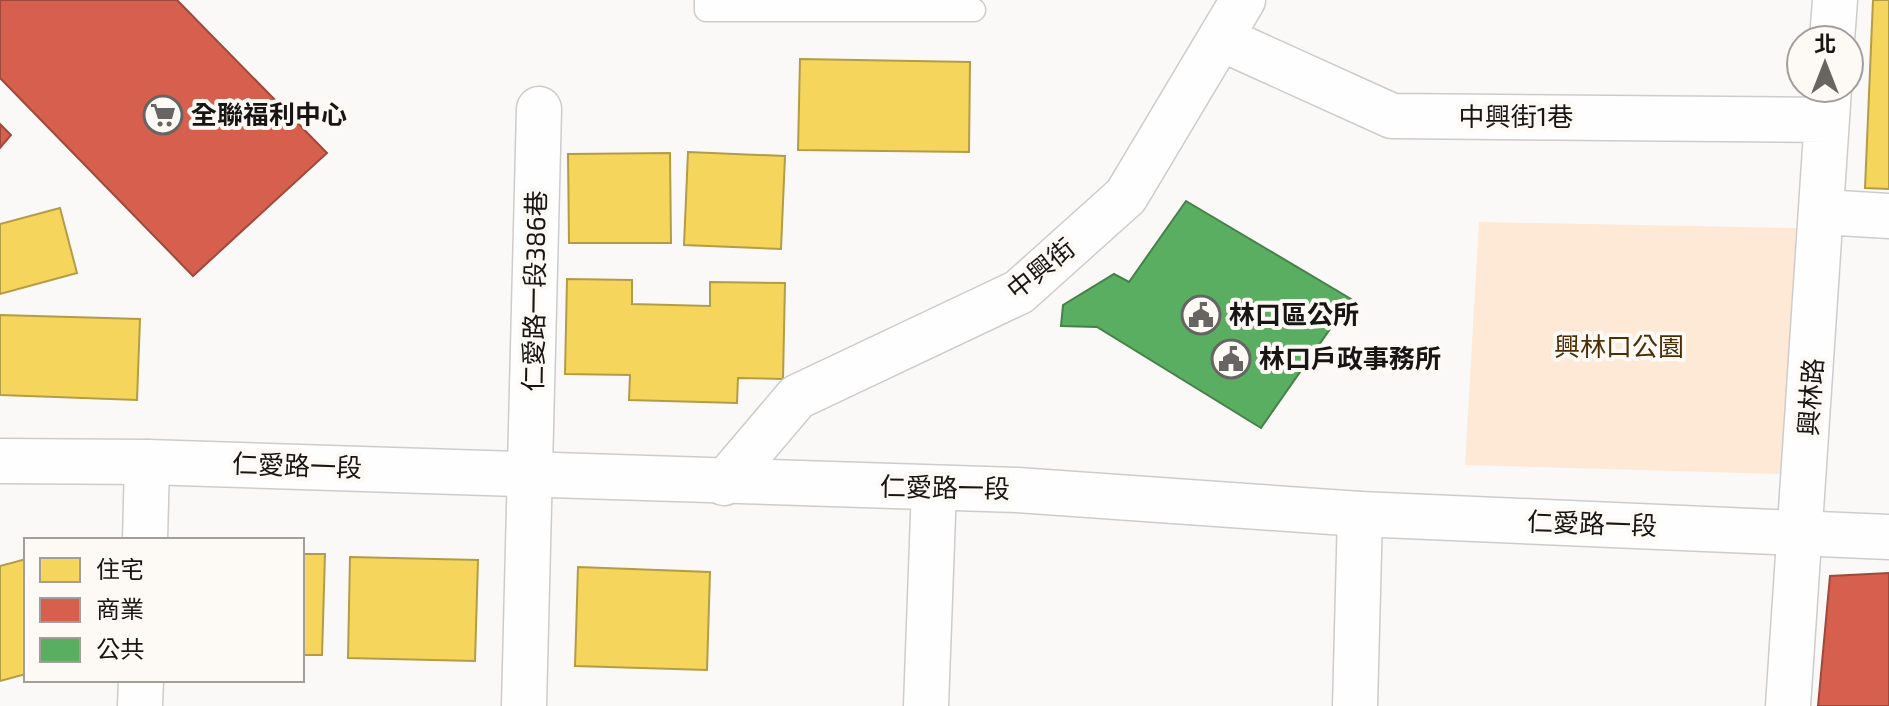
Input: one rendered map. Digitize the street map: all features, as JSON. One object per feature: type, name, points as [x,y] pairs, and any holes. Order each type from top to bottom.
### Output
[{"type":"street","name":"中興街","points":[[724,483],[797,397],[1019,292],[1126,196],[1243,0]]},
{"type":"street","points":[[1833,24],[1835,0]]},
{"type":"street","name":"中興街1巷","points":[[1222,39],[1392,116],[1828,104]]},
{"type":"street","name":"興林路","points":[[1788,706],[1828,104]]},
{"type":"street","name":"仁愛路一段386巷","points":[[524,706],[539,109]]},
{"type":"street","points":[[1823,212],[1889,216]]},
{"type":"street","name":"仁愛路一段","points":[[0,461],[147,462],[531,473],[724,483],[1017,490],[1360,514],[1889,537]]},
{"type":"street","points":[[145,538],[147,462]]},
{"type":"street","points":[[926,706],[934,488]]},
{"type":"street","points":[[1355,706],[1360,514]]},
{"type":"street","points":[[140,706],[141,682]]},
{"type":"lane","points":[[706,0],[706,10],[974,10]]},
{"type":"green space","name":"興林口公園","points":[[1479,222],[1796,228],[1783,474],[1465,465]]},
{"type":"building: 住宅","points":[[1873,0],[1889,0],[1889,189],[1865,188]]},
{"type":"building: 住宅","points":[[800,59],[970,62],[969,152],[798,150]]},
{"type":"building: 住宅","points":[[688,152],[785,156],[781,249],[684,245]]},
{"type":"building: 住宅","points":[[670,153],[671,243],[569,243],[568,154]]},
{"type":"building: 住宅","points":[[60,208],[77,273],[0,294],[0,224]]},
{"type":"building: 住宅","points":[[567,279],[632,280],[632,304],[710,306],[710,282],[785,283],[783,379],[738,378],[737,403],[629,400],[630,375],[565,374]]},
{"type":"building: 住宅","points":[[0,315],[140,319],[137,400],[0,395]]},
{"type":"building: 住宅","points":[[304,554],[325,554],[322,655],[304,655]]},
{"type":"building: 住宅","points":[[350,557],[478,560],[475,661],[348,658]]},
{"type":"building: 住宅","points":[[24,560],[24,675],[0,681],[0,566]]},
{"type":"building: 住宅","points":[[578,567],[710,572],[707,670],[575,666]]},
{"type":"building: 商業","name":"全聯福利中心","points":[[0,0],[177,0],[327,153],[193,276],[0,78]]},
{"type":"building: 商業","points":[[0,124],[11,135],[0,148]]},
{"type":"building: 商業","points":[[1889,573],[1889,706],[1818,706],[1830,576]]},
{"type":"building: 公共","name":"林口區公所","points":[[1186,201],[1351,299],[1261,428],[1097,327],[1061,326],[1063,305],[1114,274],[1129,282]]},
{"type":"place","name":"全聯福利中心","points":[[163,115]]},
{"type":"place","name":"林口區公所","points":[[1201,315]]},
{"type":"place","name":"林口戶政事務所","points":[[1231,359]]}]
